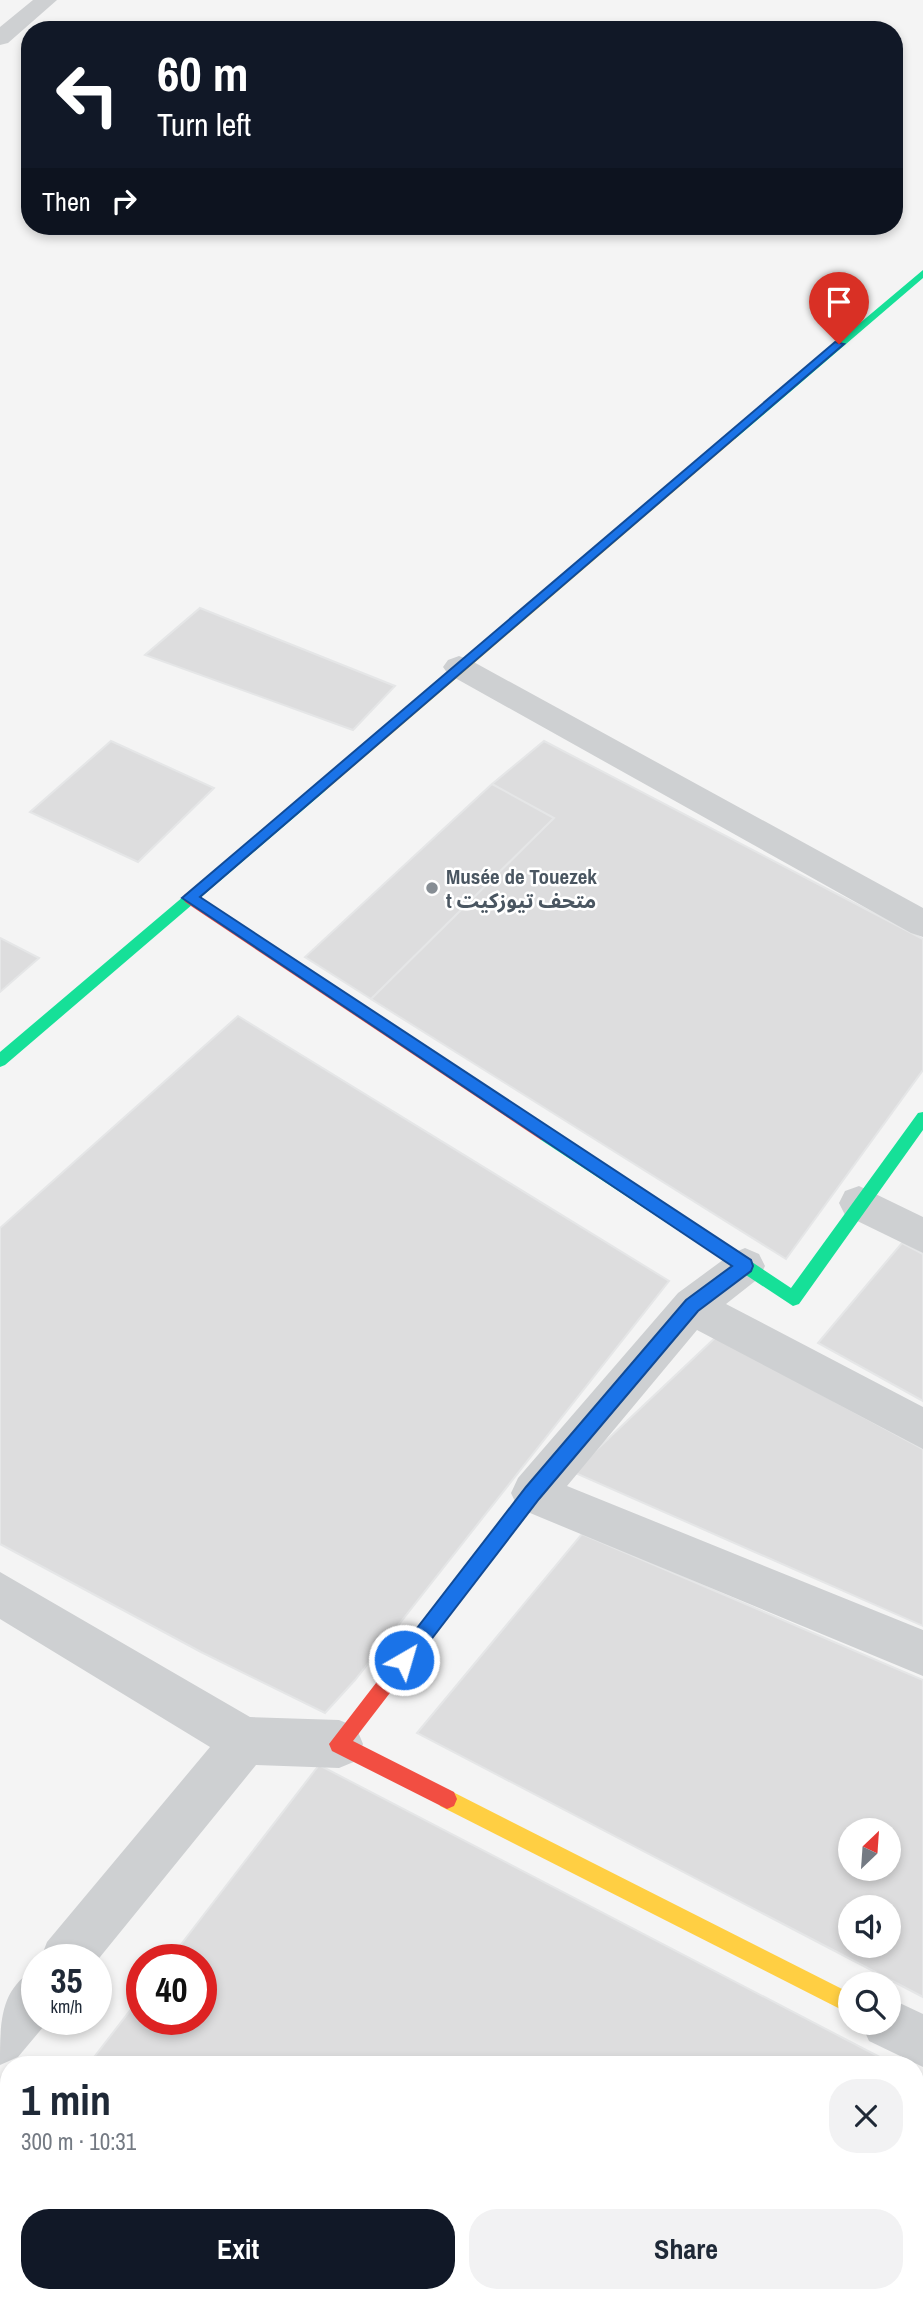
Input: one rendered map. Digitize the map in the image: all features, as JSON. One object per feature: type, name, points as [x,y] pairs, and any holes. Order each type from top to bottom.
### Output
[{"type":"main road","points":[[0,1060],[923,273]]},
{"type":"main road","points":[[190,898],[793,1298],[859,1203],[923,1118]]},
{"type":"main road","points":[[533,1493],[339,1744],[838,1998]]},
{"type":"street","points":[[0,38],[46,0]]},
{"type":"street","points":[[459,667],[923,924]]},
{"type":"street","points":[[859,1203],[923,1236]]},
{"type":"street","points":[[745,1266],[692,1306],[533,1493],[923,1654]]},
{"type":"street","points":[[692,1306],[923,1429]]},
{"type":"street","points":[[0,1594],[245,1741],[339,1744]]},
{"type":"street","points":[[78,1944],[245,1741]]},
{"type":"street","points":[[0,2039],[21,2013]]},
{"type":"street","points":[[901,2030],[923,2041]]},
{"type":"building","points":[[200,608],[395,686],[353,730],[145,655]]},
{"type":"building","points":[[111,741],[214,788],[138,862],[30,812]]},
{"type":"building","points":[[544,741],[923,939],[923,1070],[786,1259],[371,999],[554,818],[492,784]]},
{"type":"building","name":"Musée de Touezek t متحف تيوزكيت","points":[[492,784],[554,818],[371,999],[305,957]]},
{"type":"building","points":[[0,938],[39,958],[0,992]]},
{"type":"building","points":[[238,1016],[669,1281],[355,1680],[325,1713],[201,1652],[0,1544],[0,1228]]},
{"type":"building","points":[[902,1243],[923,1254],[923,1401],[818,1343]]},
{"type":"building","points":[[716,1337],[923,1449],[923,1626],[573,1472]]},
{"type":"building","points":[[582,1534],[923,1680],[923,1997],[901,1986],[901,1972],[875,1972],[848,1958],[901,1958],[901,1895],[838,1895],[838,1953],[417,1733]]},
{"type":"building","points":[[319,1765],[878,2056],[95,2056],[126,2016],[126,2035],[217,2035],[217,1944],[181,1944]]},
{"type":"traffic: fast","points":[[731,437],[923,273]]},
{"type":"traffic: fast","points":[[0,1061],[320,788]]},
{"type":"traffic: fast","points":[[547,1135],[793,1299],[923,1118]]},
{"type":"traffic: slow","points":[[320,788],[731,437]]},
{"type":"traffic: slow","points":[[447,1799],[838,1998]]},
{"type":"traffic: jam","points":[[190,898],[547,1135]]},
{"type":"traffic: jam","points":[[447,1799],[339,1744],[533,1493]]},
{"type":"place","name":"Musée de Touezek t متحف تيوزكيت","points":[[432,888]]},
{"type":"route","points":[[404,1660],[533,1493],[692,1306],[745,1266],[190,898],[839,344]]}]
